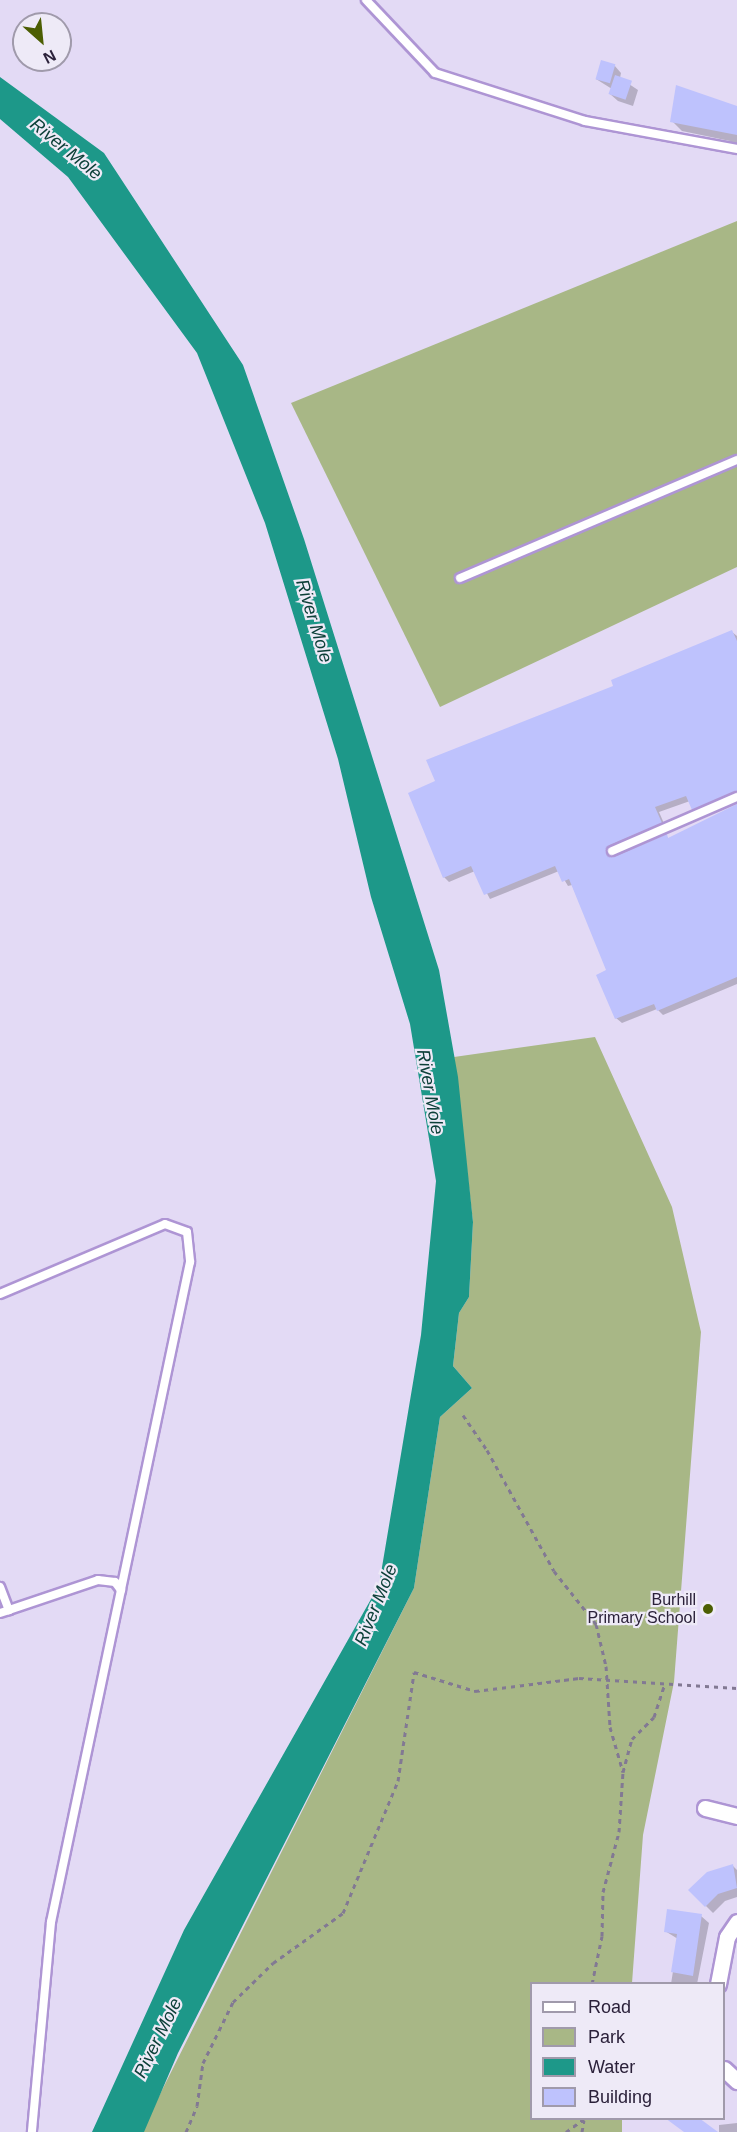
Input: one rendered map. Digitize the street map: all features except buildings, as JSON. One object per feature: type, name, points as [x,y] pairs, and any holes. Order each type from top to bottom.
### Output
[{"type":"street","points":[[705,1808],[737,1816]]},
{"type":"street","points":[[718,1982],[727,1937],[737,1922]]},
{"type":"street","points":[[725,2071],[737,2081]]},
{"type":"lane","points":[[366,0],[435,73],[585,121],[737,149]]},
{"type":"lane","points":[[460,578],[737,460]]},
{"type":"lane","points":[[612,851],[737,797]]},
{"type":"lane","points":[[0,1294],[165,1224],[187,1232],[190,1262],[51,1922],[32,2132]]},
{"type":"lane","points":[[0,1613],[98,1580],[115,1582],[121,1590]]},
{"type":"lane","points":[[0,1587],[9,1610]]},
{"type":"path","points":[[463,1415],[487,1450],[554,1571],[596,1624],[608,1680],[610,1727],[623,1772]]},
{"type":"path","points":[[186,2132],[197,2106],[203,2063],[233,2002],[273,1963],[343,1913],[398,1781],[414,1672],[475,1691],[579,1678],[737,1688]]},
{"type":"path","points":[[592,1982],[602,1936],[603,1892],[619,1832],[623,1772],[632,1739],[654,1717],[665,1684]]},
{"type":"path","points":[[567,2132],[583,2120]]},
{"type":"green space","points":[[737,221],[737,567],[440,707],[291,403]]},
{"type":"green space","points":[[595,1037],[672,1207],[701,1332],[674,1682],[643,1835],[632,1982],[530,1982],[530,2120],[622,2120],[622,2132],[141,2132],[414,1588],[440,1417],[472,1388],[453,1366],[459,1313],[469,1297],[473,1222],[454,1057]]},
{"type":"water","name":"River Mole","points":[[0,77],[104,153],[243,365],[304,539],[439,970],[458,1077],[473,1222],[469,1297],[459,1313],[453,1366],[472,1388],[440,1417],[414,1588],[178,2053],[144,2132],[92,2132],[184,1930],[379,1585],[421,1335],[436,1181],[410,1024],[371,897],[338,759],[265,523],[197,353],[68,177],[0,119]]},
{"type":"place","name":"Burhill Primary School","points":[[708,1609]]}]
